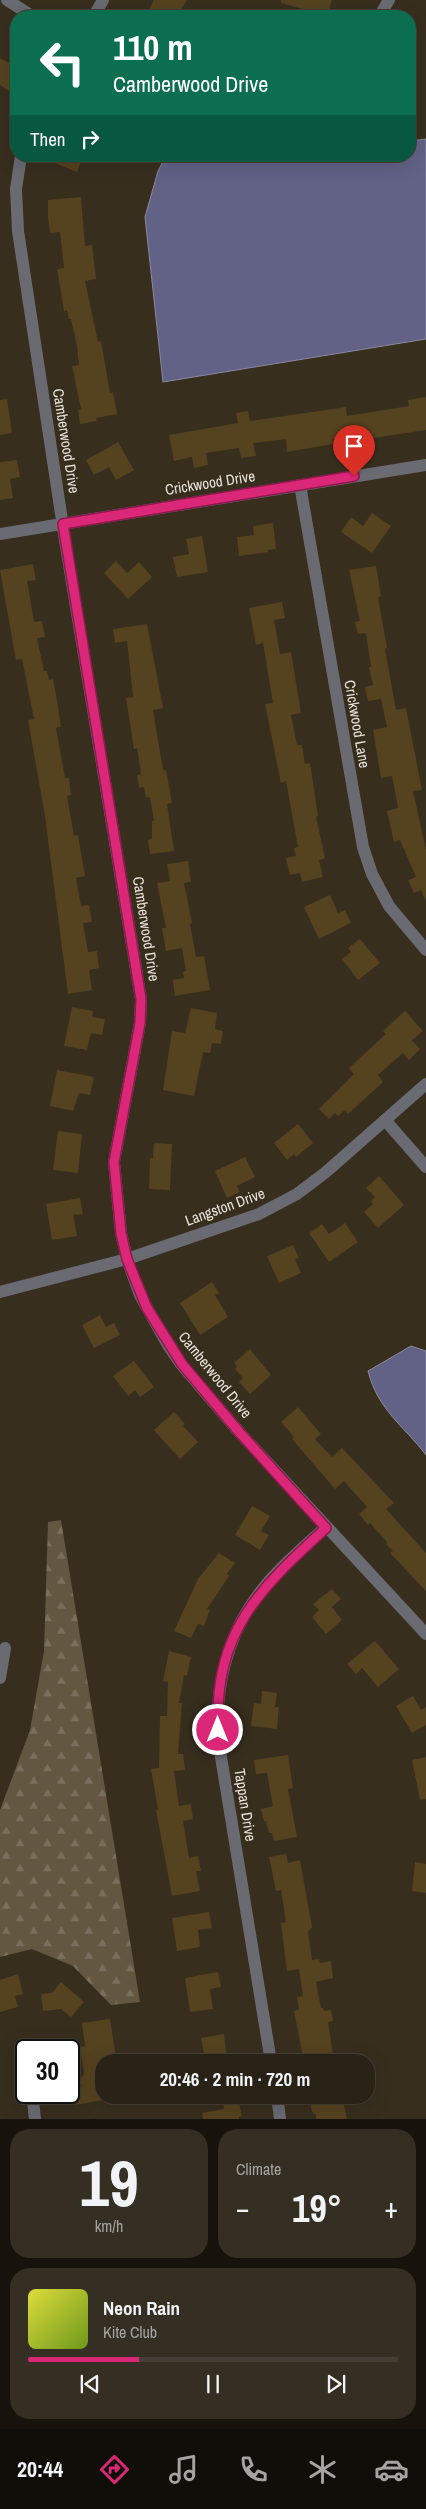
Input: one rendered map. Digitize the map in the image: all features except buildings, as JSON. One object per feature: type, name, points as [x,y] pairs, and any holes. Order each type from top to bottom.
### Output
[{"type":"street","points":[[7,0],[23,10]]},
{"type":"street","name":"Camberwood Drive","points":[[20,162],[16,189],[18,231],[63,524],[141,999],[140,1023],[114,1162],[121,1233],[127,1259],[147,1308],[182,1364],[240,1433],[426,1634]]},
{"type":"street","name":"Crickwood Drive","points":[[0,534],[426,464]]},
{"type":"street","name":"Crickwood Lane","points":[[300,485],[363,847],[372,874],[389,906],[426,950]]},
{"type":"street","name":"Langston Drive","points":[[0,1292],[127,1259],[245,1220],[284,1201],[326,1172],[426,1084]]},
{"type":"street","points":[[385,1120],[426,1166]]},
{"type":"street","name":"Tappan Drive","points":[[270,2054],[220,1751],[217,1717],[219,1689],[232,1641],[247,1610],[273,1577],[326,1528]]},
{"type":"street","points":[[0,1678],[5,1648]]},
{"type":"street","points":[[33,2104],[35,2119]]},
{"type":"street","points":[[278,2104],[280,2119]]},
{"type":"green space","points":[[61,1520],[140,2002],[111,2005],[73,1966],[32,1949],[0,1957],[0,1810],[30,1730],[44,1651],[48,1522]]},
{"type":"water","points":[[426,139],[426,339],[163,382],[145,217],[158,171],[163,162],[416,162],[416,140]]},
{"type":"water","points":[[411,1346],[426,1351],[426,1455],[385,1407],[372,1385],[368,1371]]},
{"type":"route","points":[[218,1730],[219,1689],[227,1655],[240,1623],[263,1588],[326,1528],[240,1433],[182,1364],[168,1345],[140,1295],[127,1259],[121,1233],[114,1179],[114,1162],[140,1023],[141,999],[63,524],[354,476]]}]
